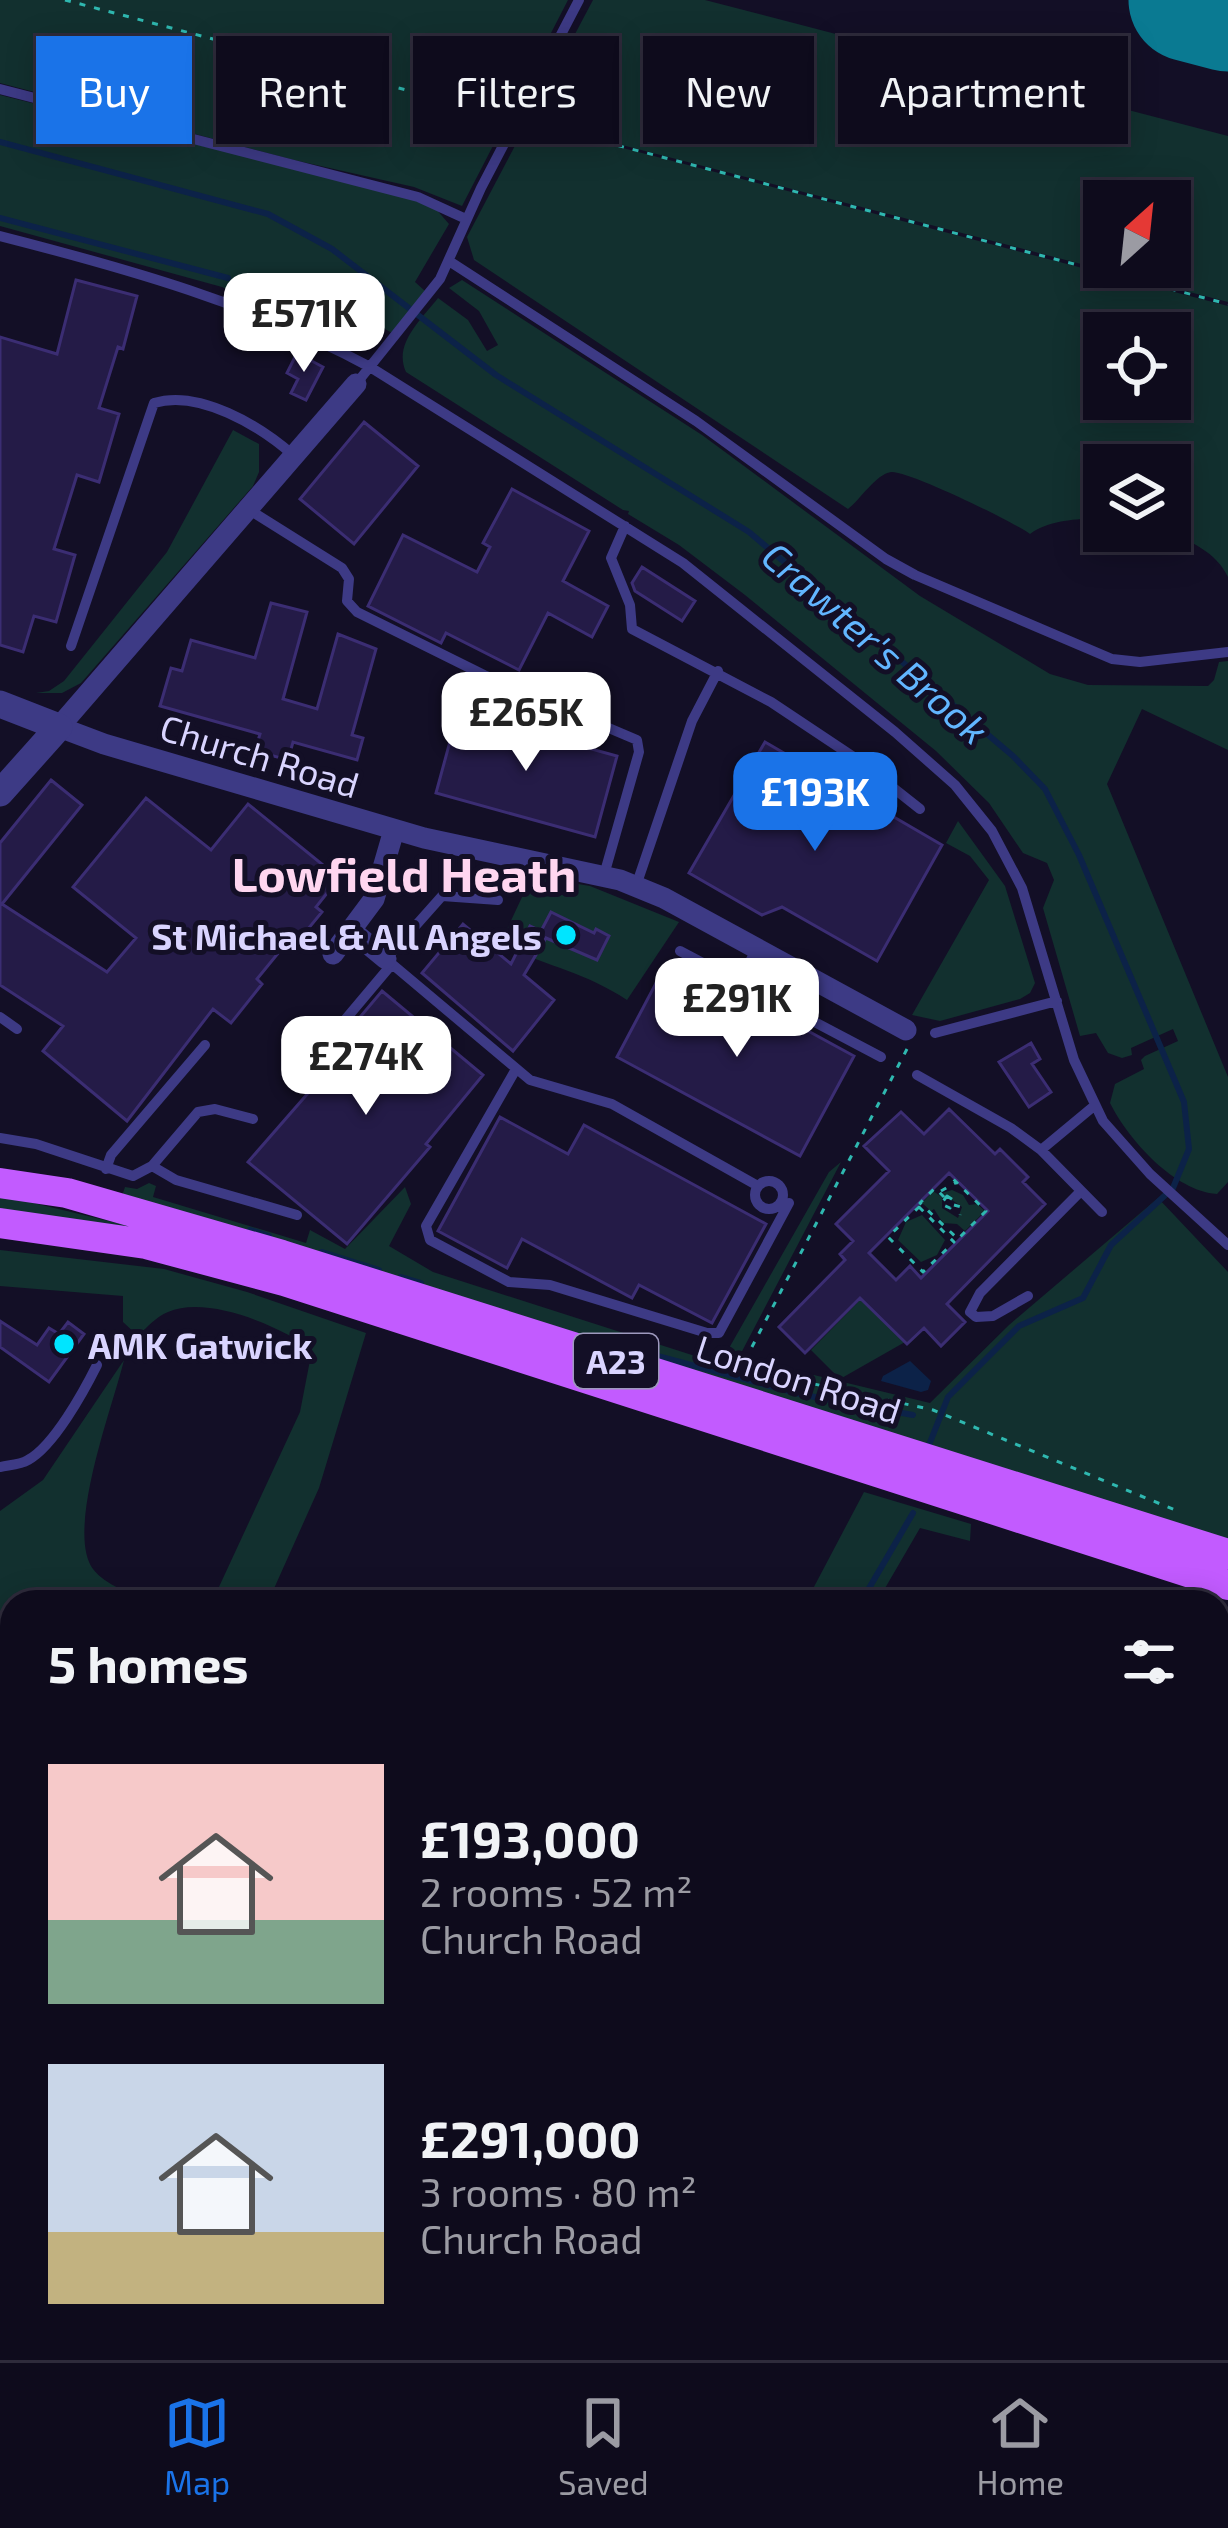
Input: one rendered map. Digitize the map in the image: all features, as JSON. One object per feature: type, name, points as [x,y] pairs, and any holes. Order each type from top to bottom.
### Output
[{"type":"main road","name":"London Road","points":[[0,1183],[68,1193],[260,1248],[1228,1554]]},
{"type":"main road","name":"London Road","points":[[0,1222],[146,1244],[284,1280],[1228,1585]]},
{"type":"street","points":[[0,793],[363,375]]},
{"type":"street","points":[[0,704],[59,727]]},
{"type":"street","name":"Church Road","points":[[59,727],[394,830],[636,886],[906,1030]]},
{"type":"street","points":[[332,954],[377,893],[394,830]]},
{"type":"street","points":[[352,931],[389,961]]},
{"type":"lane","points":[[560,36],[579,0]]},
{"type":"lane","points":[[0,89],[418,197],[466,219]]},
{"type":"lane","points":[[363,375],[424,303],[504,144]]},
{"type":"lane","points":[[0,236],[126,268],[228,302],[325,343],[363,375],[625,526],[723,593],[955,785],[992,831],[1022,888],[1074,1060],[1094,1106],[1114,1136],[1150,1174],[1228,1245]]},
{"type":"lane","points":[[449,261],[696,421],[900,567],[1112,659],[1140,662],[1228,652]]},
{"type":"lane","points":[[71,646],[154,403],[184,401],[228,415],[268,435],[293,456]]},
{"type":"lane","points":[[248,509],[334,561],[347,575],[349,604],[361,615],[484,675],[637,740],[639,752],[604,875]]},
{"type":"lane","points":[[625,526],[611,558],[630,605],[632,629],[718,671],[831,742],[920,809]]},
{"type":"lane","points":[[636,886],[692,721],[718,671]]},
{"type":"lane","points":[[323,1046],[442,896],[498,900]]},
{"type":"lane","points":[[739,983],[758,948]]},
{"type":"lane","points":[[680,951],[881,1057]]},
{"type":"lane","points":[[389,961],[542,1086],[622,1109],[758,1186]]},
{"type":"lane","points":[[935,1033],[1057,1001]]},
{"type":"lane","points":[[0,1017],[17,1029]]},
{"type":"lane","points":[[106,1168],[111,1155],[205,1045]]},
{"type":"lane","points":[[516,1069],[426,1226],[430,1240],[490,1274],[516,1284],[550,1285],[706,1334],[719,1333],[791,1204]]},
{"type":"lane","points":[[917,1075],[1041,1150],[1102,1212]]},
{"type":"lane","points":[[1041,1150],[1094,1106]]},
{"type":"lane","points":[[0,1138],[37,1144],[133,1176],[152,1166],[198,1112],[215,1109],[254,1119]]},
{"type":"lane","points":[[152,1166],[176,1180],[297,1215]]},
{"type":"lane","points":[[766,1181],[776,1183],[791,1204],[760,1206],[755,1199],[758,1186],[766,1181]]},
{"type":"lane","points":[[1028,1296],[989,1317],[970,1312],[980,1293],[1081,1191]]},
{"type":"lane","points":[[0,1467],[36,1454],[97,1365]]},
{"type":"path","points":[[65,0],[413,92]]},
{"type":"path","points":[[612,144],[1228,304]]},
{"type":"path","points":[[906,1030],[909,1045],[741,1368],[933,1410],[1186,1515]]},
{"type":"path","points":[[948,1174],[986,1211],[958,1239],[920,1203],[935,1188],[943,1206],[951,1207]]},
{"type":"path","points":[[941,1195],[957,1182]]},
{"type":"path","points":[[919,1207],[954,1242],[923,1272],[914,1266],[888,1237],[919,1207]]},
{"type":"green space","points":[[0,0],[568,0],[549,36],[413,36],[413,144],[494,144],[462,206],[414,187],[233,144],[389,144],[389,36],[216,36],[216,140],[192,133],[192,36],[36,36],[36,92],[0,83]]},
{"type":"green space","points":[[593,0],[705,0],[843,36],[838,36],[838,144],[1128,144],[1128,110],[1228,136],[1228,302],[1174,288],[1191,288],[1191,180],[1083,180],[1083,264],[618,144],[619,36],[574,36]]},
{"type":"green space","points":[[0,95],[36,104],[36,144],[192,143],[406,197],[436,209],[449,224],[415,282],[425,291],[392,333],[385,329],[372,341],[350,343],[222,287],[0,226]]},
{"type":"green space","points":[[516,144],[607,144],[1083,268],[1083,288],[1159,288],[1228,306],[1228,577],[1210,554],[1191,542],[1191,444],[1083,444],[1083,520],[1055,523],[1030,534],[938,488],[891,472],[848,509],[474,260],[467,237]]},
{"type":"green space","points":[[462,280],[702,435],[920,596],[1050,674],[1088,685],[1208,686],[1219,662],[1228,661],[1228,750],[1142,709],[1107,784],[1228,1077],[1228,1182],[1217,1194],[1170,1174],[1118,1118],[1110,1103],[1115,1084],[1144,1069],[1141,1060],[1145,1056],[1178,1041],[1173,1029],[1131,1048],[1132,1055],[1122,1058],[1108,1053],[1096,1033],[1080,1036],[1043,908],[1054,880],[1047,863],[1023,853],[989,803],[936,751],[679,545],[406,372],[406,342],[438,298],[468,320],[487,351],[498,345],[479,311],[449,288]]},
{"type":"green space","points":[[233,430],[259,444],[259,472],[253,486],[81,683],[62,693],[36,693],[64,681],[167,552]]},
{"type":"green space","points":[[958,821],[1005,886],[1035,983],[1020,999],[940,1021],[912,1015],[989,880],[970,856],[946,843]]},
{"type":"green space","points":[[518,874],[590,886],[679,922],[627,1000],[500,944],[523,895]]},
{"type":"green space","points":[[841,1162],[739,1357],[930,1403],[1009,1325],[1158,1198],[1228,1272],[1228,1544],[121,1199],[125,1187],[137,1189],[149,1183],[156,1186],[153,1197],[306,1243],[310,1230],[345,1249],[405,1187],[411,1204],[389,1246],[433,1272],[720,1364],[829,1172]]},
{"type":"green space","points":[[952,1190],[985,1211],[965,1231],[957,1224],[943,1223],[934,1209],[922,1203],[933,1191],[942,1197],[942,1208],[958,1218],[962,1207],[942,1193]]},
{"type":"green space","points":[[0,1195],[163,1234],[0,1213]]},
{"type":"green space","points":[[922,1215],[945,1240],[937,1255],[921,1262],[898,1240],[906,1222]]},
{"type":"green space","points":[[0,1250],[164,1269],[366,1333],[319,1488],[273,1590],[218,1590],[300,1412],[312,1350],[263,1323],[223,1310],[203,1307],[168,1312],[138,1336],[123,1322],[123,1296],[0,1286]]},
{"type":"green space","points":[[861,1299],[905,1342],[840,1379],[811,1350]]},
{"type":"green space","points":[[124,1360],[102,1436],[84,1527],[93,1569],[123,1590],[0,1590],[0,1511],[43,1480]]},
{"type":"green space","points":[[864,1492],[971,1524],[970,1541],[920,1528],[884,1590],[812,1590]]},
{"type":"water","points":[[910,1361],[931,1381],[928,1390],[881,1381],[883,1376]]},
{"type":"building","points":[[76,280],[137,296],[123,349],[118,347],[99,408],[119,414],[99,482],[77,475],[54,549],[75,555],[56,622],[34,616],[23,652],[0,645],[0,337],[57,354]]},
{"type":"building","points":[[297,353],[323,367],[306,400],[291,393],[298,379],[287,373]]},
{"type":"building","points":[[364,422],[418,466],[354,544],[300,499]]},
{"type":"building","points":[[512,489],[589,531],[563,581],[608,606],[592,637],[548,613],[519,670],[446,633],[441,643],[368,606],[403,535],[477,572],[490,547],[483,543]]},
{"type":"building","points":[[642,567],[695,601],[682,621],[635,591],[632,583]]},
{"type":"building","points":[[271,603],[307,612],[283,699],[317,709],[338,634],[376,649],[352,735],[363,738],[357,760],[293,742],[288,760],[255,751],[260,734],[160,706],[171,668],[182,671],[191,640],[255,658]]},
{"type":"building","points":[[458,712],[617,756],[595,837],[436,793]]},
{"type":"building","points":[[765,742],[942,845],[877,961],[782,907],[762,915],[689,873]]},
{"type":"building","points":[[51,780],[82,805],[2,904],[107,972],[136,938],[73,887],[146,798],[211,850],[248,804],[339,878],[316,907],[322,912],[294,946],[288,941],[257,979],[262,984],[231,1023],[213,1009],[127,1121],[43,1051],[63,1026],[0,985],[0,843]]},
{"type":"building","points":[[551,912],[609,936],[597,960],[546,938],[524,975],[554,1000],[513,1051],[422,973],[463,924],[511,964],[530,926],[541,931]]},
{"type":"building","points":[[663,970],[735,1008],[742,995],[854,1056],[800,1156],[617,1057]]},
{"type":"building","points":[[382,991],[483,1075],[426,1144],[430,1147],[347,1244],[248,1162],[337,1060],[329,1054]]},
{"type":"building","points":[[1031,1043],[1040,1059],[1032,1064],[1051,1092],[1029,1107],[999,1062]]},
{"type":"building","points":[[949,1109],[995,1154],[1000,1149],[1028,1177],[1023,1182],[1045,1204],[947,1304],[965,1322],[941,1346],[924,1328],[907,1344],[860,1298],[805,1353],[779,1327],[845,1260],[840,1254],[853,1241],[836,1224],[889,1171],[864,1146],[901,1112],[924,1134]],"holes":[[[949,1173],[988,1211],[921,1278],[910,1266],[896,1280],[869,1253]]]},
{"type":"building","points":[[500,1117],[568,1154],[584,1125],[766,1224],[712,1323],[639,1285],[632,1298],[522,1239],[507,1268],[438,1231]]},
{"type":"building","points":[[0,1321],[37,1345],[49,1328],[59,1334],[68,1322],[84,1334],[49,1382],[0,1347]]},
{"type":"waterway","name":"Crawter's Brook","points":[[0,142],[268,214],[332,249],[496,375],[749,532],[1013,756],[1045,789],[1079,855],[1184,1102],[1189,1149],[1173,1188],[1111,1245],[1083,1298],[1019,1326],[948,1397],[929,1445]]},
{"type":"waterway","points":[[0,218],[228,278]]},
{"type":"waterway","points":[[250,1230],[269,1236]]},
{"type":"waterway","points":[[322,1252],[379,1270]]},
{"type":"waterway","points":[[401,1277],[421,1283]]},
{"type":"waterway","points":[[605,1342],[804,1395],[913,1415]]},
{"type":"waterway","name":"Crawter's Brook","points":[[868,1590],[913,1513]]},
{"type":"runway","points":[[1190,0],[1228,10]]},
{"type":"place","name":"St Michael & All Angels","points":[[566,935]]},
{"type":"place","name":"AMK Gatwick","points":[[64,1344]]},
{"type":"district","name":"Lowfield Heath","points":[[404,873]]}]
